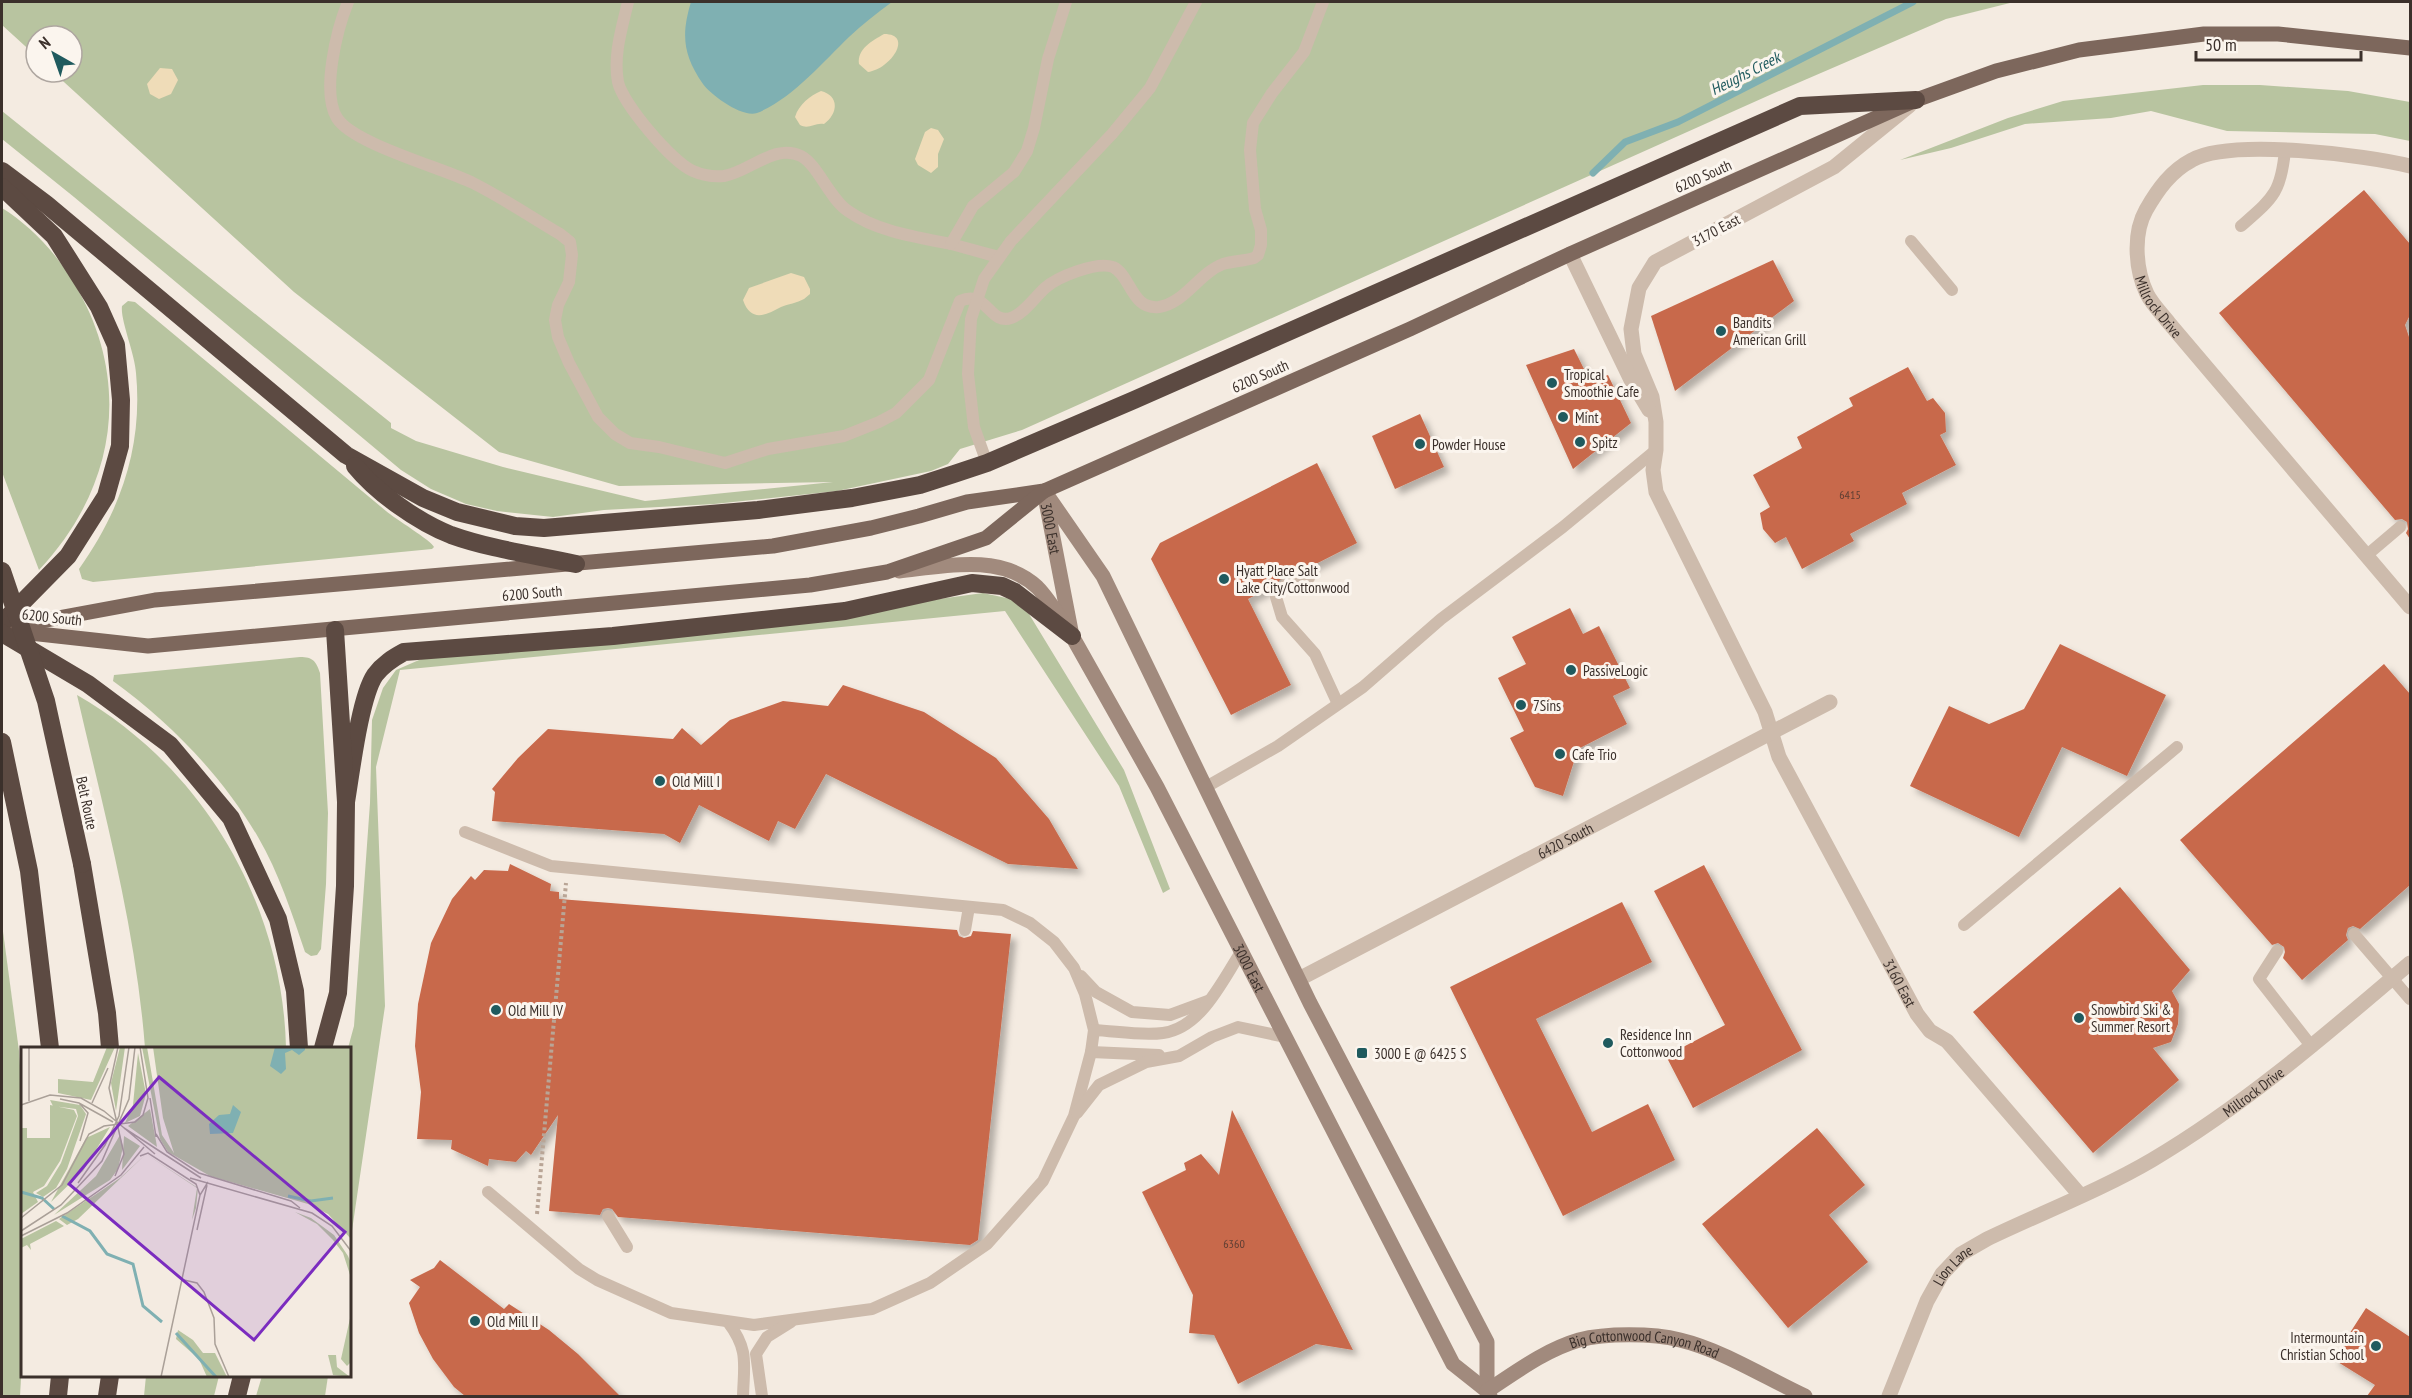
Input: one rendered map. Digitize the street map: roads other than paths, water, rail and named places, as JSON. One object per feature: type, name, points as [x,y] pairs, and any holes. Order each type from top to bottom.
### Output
[{"type":"highway","points":[[2,171],[45,204],[346,455],[423,498],[457,512],[515,526],[544,528],[758,510],[852,498],[920,485],[987,463],[1423,274],[1800,106],[1916,100]]},
{"type":"highway","points":[[2,187],[54,236],[99,307],[116,345],[121,400],[120,446],[106,496],[68,556],[2,623]]},
{"type":"highway","points":[[346,455],[367,481],[401,508],[450,534],[576,564]]},
{"type":"highway","name":"Belt Route","points":[[2,571],[46,701],[82,864],[107,1012],[110,1047]]},
{"type":"highway","points":[[346,802],[364,704],[374,676],[387,661],[404,652],[613,636],[845,611],[972,583],[995,585],[1015,592],[1072,636]]},
{"type":"highway","points":[[2,630],[88,684],[170,745],[231,818],[278,919],[295,991],[298,1047]]},
{"type":"highway","points":[[323,1047],[338,993],[345,886],[346,802],[336,630]]},
{"type":"highway","points":[[2,742],[29,871],[50,1047]]},
{"type":"highway","points":[[58,1396],[60,1377]]},
{"type":"highway","points":[[107,1396],[110,1377]]},
{"type":"highway","points":[[237,1396],[242,1377]]},
{"type":"main road","name":"6200 South","points":[[2,630],[148,646],[758,591],[887,572],[986,538],[1044,491],[1410,329],[1570,254],[1916,100],[1986,74],[2079,50],[2204,34],[2278,34],[2410,48]]},
{"type":"main road","name":"6200 South","points":[[2,630],[155,600],[772,546],[822,538],[920,516],[967,502],[1044,491]]},
{"type":"main road","name":"3000 East","points":[[1044,491],[1072,636],[1157,787],[1453,1364],[1485,1395]]},
{"type":"main road","name":"3000 East","points":[[1044,491],[1103,576],[1338,1057],[1487,1342],[1485,1395]]},
{"type":"main road","points":[[887,572],[975,565],[1008,570],[1037,587],[1072,636]]},
{"type":"main road","name":"Big Cottonwood Canyon Road","points":[[1485,1395],[1544,1355],[1579,1340],[1615,1334],[1679,1340],[1722,1356],[1805,1396]]},
{"type":"street","name":"3170 East","points":[[1771,733],[1765,712],[1656,492],[1653,470],[1656,422],[1652,397],[1634,354],[1631,329],[1639,288],[1655,262],[1834,167],[1916,100]]},
{"type":"street","name":"Millrock Drive","points":[[2410,166],[2285,150],[2235,150],[2193,159],[2160,185],[2140,221],[2137,258],[2147,294],[2169,323],[2410,607]]},
{"type":"street","points":[[1570,254],[1631,380],[1656,422]]},
{"type":"street","name":"6420 South","points":[[1299,979],[1830,702]]},
{"type":"street","name":"3160 East","points":[[1771,733],[1779,757],[1917,1014],[1930,1031],[1947,1041],[2080,1195]]},
{"type":"street","name":"Millrock Drive","points":[[2080,1195],[2151,1160],[2205,1125],[2312,1047],[2410,963]]},
{"type":"street","name":"Lion Lane","points":[[1889,1396],[1927,1301],[1942,1274],[1961,1254],[1987,1239],[2080,1195]]},
{"type":"lane","points":[[348,2],[336,36],[331,105],[338,120],[360,136],[412,160],[472,183],[570,242],[572,255],[569,282],[558,305],[555,321],[558,337],[569,363],[598,417],[615,434],[630,443],[659,447],[725,463],[768,449],[844,436],[896,413],[929,380],[960,301],[968,297],[978,299],[1002,318],[1011,318],[1020,313],[1047,285],[1079,270],[1104,265],[1115,268],[1140,300],[1148,306],[1159,307],[1172,303],[1222,264],[1254,258],[1258,255],[1261,230],[1255,209],[1250,150],[1253,123],[1272,93],[1304,52],[1323,2]]},
{"type":"lane","points":[[628,2],[616,63],[618,83],[625,100],[667,152],[691,171],[708,176],[725,176],[786,152],[802,156],[827,190],[847,211],[880,227],[916,238],[951,244],[999,257]]},
{"type":"lane","points":[[951,244],[973,206],[1014,172],[1027,151],[1048,59],[1065,2]]},
{"type":"lane","points":[[987,463],[974,428],[968,374],[972,319],[984,279],[1011,241],[1112,134],[1150,88],[1196,2]]},
{"type":"lane","points":[[2241,226],[2274,195],[2283,174],[2285,150]]},
{"type":"lane","points":[[1911,241],[1952,290]]},
{"type":"lane","points":[[1206,787],[1278,746],[1363,687],[1441,619],[1563,527],[1656,450]]},
{"type":"lane","points":[[2367,555],[2400,527]]},
{"type":"lane","points":[[1309,578],[1288,582],[1276,597],[1281,617],[1315,654],[1338,704]]},
{"type":"lane","points":[[1964,925],[2177,747]]},
{"type":"lane","points":[[465,832],[550,866],[1003,910],[1030,923],[1054,942],[1096,992],[1132,1012],[1170,1015],[1209,1001]]},
{"type":"lane","points":[[965,930],[969,907]]},
{"type":"lane","points":[[2355,934],[2410,999]]},
{"type":"lane","points":[[2277,951],[2259,979],[2312,1047]]},
{"type":"lane","points":[[1094,1030],[1164,1033],[1189,1023],[1209,1001],[1241,952]]},
{"type":"lane","points":[[488,1192],[579,1269],[597,1280],[671,1313],[754,1325],[872,1309],[930,1283],[987,1244],[1043,1181],[1074,1116],[1091,1052],[1094,1030],[1085,994],[1074,968]]},
{"type":"lane","points":[[1074,1116],[1099,1086],[1146,1062],[1179,1056],[1212,1037],[1238,1027],[1285,1037]]},
{"type":"lane","points":[[1091,1052],[1179,1056]]},
{"type":"lane","points":[[608,1216],[627,1247]]},
{"type":"lane","points":[[762,1396],[756,1354],[767,1336],[797,1319]]},
{"type":"lane","points":[[728,1322],[740,1337],[745,1354],[743,1396]]},
{"type":"water","points":[[691,2],[892,2],[854,32],[795,89],[770,107],[751,114],[735,109],[720,99],[707,89],[696,74],[688,54],[685,35]]},
{"type":"waterway","name":"Heughs Creek","points":[[1593,173],[1625,142],[1678,122],[1913,2]]},
{"type":"place","name":"Bandits American Grill","points":[[1721,331]]},
{"type":"place","name":"Tropical Smoothie Cafe","points":[[1552,383]]},
{"type":"place","name":"Mint","points":[[1563,417]]},
{"type":"place","name":"Spitz","points":[[1580,442]]},
{"type":"place","name":"Powder House","points":[[1420,444]]},
{"type":"place","name":"Hyatt Place Salt Lake City/Cottonwood","points":[[1224,579]]},
{"type":"place","name":"PassiveLogic","points":[[1571,670]]},
{"type":"place","name":"7Sins","points":[[1521,705]]},
{"type":"place","name":"Cafe Trio","points":[[1560,754]]},
{"type":"place","name":"Old Mill I","points":[[660,781]]},
{"type":"place","name":"Old Mill IV","points":[[496,1010]]},
{"type":"place","name":"Snowbird Ski & Summer Resort","points":[[2079,1018]]},
{"type":"place","name":"Residence Inn Cottonwood","points":[[1608,1043]]},
{"type":"place","name":"3000 E @ 6425 S","points":[[1362,1053]]},
{"type":"place","name":"Old Mill II","points":[[475,1321]]},
{"type":"place","name":"Intermountain Christian School","points":[[2376,1346]]}]
